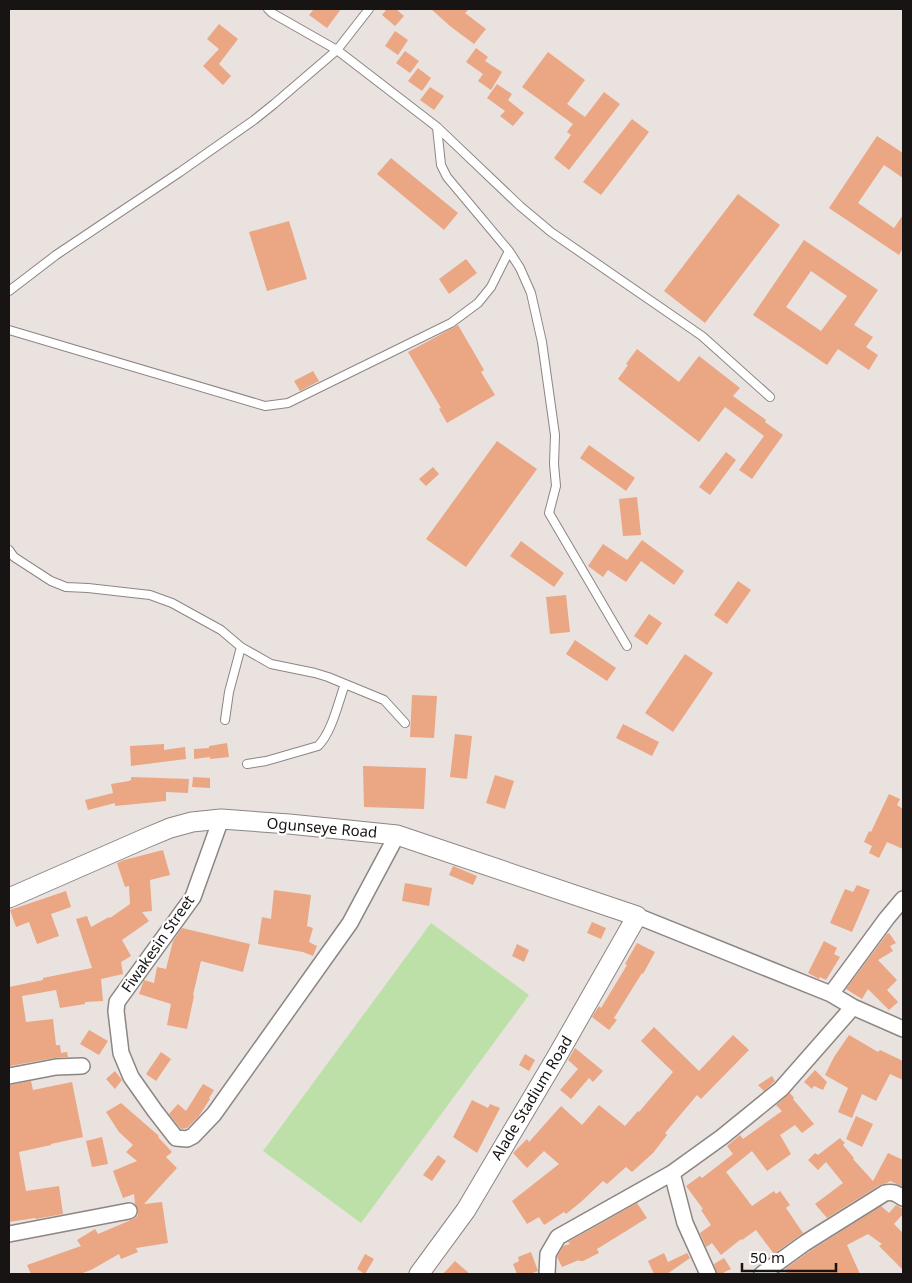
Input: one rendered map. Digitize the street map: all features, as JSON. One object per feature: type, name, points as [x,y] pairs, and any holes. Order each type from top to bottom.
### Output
[{"type":"street","name":"Ogunseye Road","points":[[9,898],[170,828],[192,822],[221,819],[396,835],[637,916]]},
{"type":"street","name":"Fiwakesin Street","points":[[221,819],[193,897],[117,1002],[116,1011],[121,1054],[131,1077],[176,1138],[187,1139],[193,1136],[214,1114],[350,923],[396,835]]},
{"type":"street","points":[[831,994],[903,899]]},
{"type":"street","points":[[637,916],[831,994],[853,1007],[903,1029]]},
{"type":"street","name":"Alade Stadium Road","points":[[419,1274],[466,1210],[637,916]]},
{"type":"street","points":[[547,1274],[548,1254],[558,1237],[672,1172],[722,1137],[781,1089],[853,1007]]},
{"type":"street","points":[[9,1076],[56,1067],[82,1066]]},
{"type":"street","points":[[672,1172],[685,1223],[708,1274]]},
{"type":"street","points":[[762,1274],[805,1243],[885,1193],[895,1193],[903,1198]]},
{"type":"street","points":[[9,1234],[129,1211]]},
{"type":"lane","points":[[268,9],[337,50],[437,127],[520,206],[552,232],[702,336],[770,397]]},
{"type":"lane","points":[[9,291],[56,255],[254,120],[337,50],[369,9]]},
{"type":"lane","points":[[437,127],[441,165],[448,177],[509,252],[520,268],[531,293],[542,342],[555,435],[554,464],[556,486],[549,513],[627,646]]},
{"type":"lane","points":[[9,330],[266,406],[288,404],[451,323],[478,303],[490,288],[509,252]]},
{"type":"lane","points":[[9,550],[14,557],[51,581],[66,587],[150,595],[172,603],[221,630],[240,647],[271,664],[315,673],[384,700],[405,723]]},
{"type":"lane","points":[[225,720],[229,692],[240,647]]},
{"type":"lane","points":[[247,764],[266,761],[318,746],[329,729],[345,684]]},
{"type":"green space","points":[[431,923],[529,995],[361,1223],[263,1151]]},
{"type":"building","points":[[314,9],[341,9],[327,28],[309,15]]},
{"type":"building","points":[[387,9],[396,9],[404,16],[395,26],[382,15]]},
{"type":"building","points":[[431,9],[469,9],[465,13],[486,29],[474,44]]},
{"type":"building","points":[[219,24],[238,39],[219,64],[231,76],[223,85],[203,66],[219,49],[207,39]]},
{"type":"building","points":[[395,31],[408,40],[398,55],[385,46]]},
{"type":"building","points":[[476,48],[488,57],[485,61],[502,72],[491,90],[478,81],[483,74],[466,62]]},
{"type":"building","points":[[405,51],[419,61],[410,73],[396,63]]},
{"type":"building","points":[[548,52],[585,80],[567,104],[585,117],[604,92],[620,104],[569,170],[554,158],[571,135],[567,132],[573,124],[522,87]]},
{"type":"building","points":[[418,68],[431,78],[422,91],[408,81]]},
{"type":"building","points":[[497,84],[512,94],[508,100],[524,113],[513,126],[500,116],[505,111],[487,98]]},
{"type":"building","points":[[430,87],[444,96],[434,110],[420,100]]},
{"type":"building","points":[[632,119],[649,132],[601,195],[583,182]]},
{"type":"building","points":[[877,136],[903,153],[903,178],[884,165],[858,203],[894,228],[903,215],[903,248],[899,255],[829,208]]},
{"type":"building","points":[[391,158],[458,213],[444,230],[377,174]]},
{"type":"building","points":[[738,194],[780,225],[705,323],[664,291]]},
{"type":"building","points":[[289,221],[307,279],[267,291],[249,232]]},
{"type":"building","points":[[804,240],[878,290],[854,325],[873,337],[866,347],[878,355],[869,370],[838,349],[827,365],[753,315]],"holes":[[[811,271],[847,296],[821,331],[786,307]]]},
{"type":"building","points":[[466,259],[477,273],[449,294],[439,279]]},
{"type":"building","points":[[458,325],[484,370],[481,372],[495,395],[447,423],[439,409],[441,408],[408,352]]},
{"type":"building","points":[[637,349],[679,382],[699,356],[740,388],[733,396],[783,435],[752,479],[739,470],[764,436],[725,407],[699,442],[618,379]]},
{"type":"building","points":[[313,371],[319,381],[300,391],[294,381]]},
{"type":"building","points":[[497,441],[537,469],[466,567],[426,539]]},
{"type":"building","points":[[589,445],[635,478],[626,491],[580,458]]},
{"type":"building","points":[[726,452],[736,460],[710,495],[699,487]]},
{"type":"building","points":[[433,467],[439,474],[426,486],[419,479]]},
{"type":"building","points":[[637,497],[641,535],[623,536],[619,499]]},
{"type":"building","points":[[642,540],[684,571],[674,585],[641,561],[626,582],[608,570],[603,577],[588,566],[603,544],[627,560]]},
{"type":"building","points":[[521,541],[564,573],[554,587],[510,556]]},
{"type":"building","points":[[738,581],[751,590],[727,624],[714,615]]},
{"type":"building","points":[[566,595],[570,632],[550,634],[546,597]]},
{"type":"building","points":[[649,614],[662,623],[647,645],[634,636]]},
{"type":"building","points":[[575,640],[616,668],[607,681],[566,654]]},
{"type":"building","points":[[685,654],[713,673],[673,732],[645,713]]},
{"type":"building","points":[[412,695],[437,696],[434,738],[410,737]]},
{"type":"building","points":[[623,724],[659,742],[652,756],[616,738]]},
{"type":"building","points":[[455,734],[472,736],[467,779],[450,777]]},
{"type":"building","points":[[227,743],[229,757],[194,759],[194,749],[209,748],[209,746]]},
{"type":"building","points":[[164,744],[164,750],[185,747],[186,759],[131,766],[130,746]]},
{"type":"building","points":[[363,766],[426,768],[424,809],[364,807]]},
{"type":"building","points":[[495,775],[514,781],[505,809],[486,803]]},
{"type":"building","points":[[131,777],[189,779],[188,793],[166,792],[166,801],[115,806],[115,803],[88,810],[85,800],[113,793],[111,784],[129,781]]},
{"type":"building","points":[[193,777],[210,778],[210,788],[192,787]]},
{"type":"building","points":[[889,794],[900,799],[897,805],[903,809],[903,849],[887,842],[879,858],[869,853],[872,846],[864,842],[869,831],[871,832]]},
{"type":"building","points":[[163,850],[170,875],[150,880],[152,911],[142,912],[149,921],[122,940],[131,956],[121,962],[123,974],[101,979],[103,1001],[85,1002],[85,1004],[60,1008],[56,990],[22,996],[26,1022],[53,1019],[56,1045],[60,1045],[61,1053],[67,1052],[68,1057],[10,1066],[9,987],[92,968],[76,919],[87,916],[91,927],[110,918],[130,904],[129,886],[125,887],[117,863]]},
{"type":"building","points":[[453,866],[477,876],[473,885],[449,875]]},
{"type":"building","points":[[405,883],[432,888],[429,906],[402,901]]},
{"type":"building","points":[[857,885],[870,890],[852,932],[830,923],[845,889],[853,892]]},
{"type":"building","points":[[274,890],[311,895],[307,926],[313,928],[309,942],[317,946],[313,956],[303,952],[258,944],[262,917],[271,919]]},
{"type":"building","points":[[66,891],[71,907],[51,914],[59,936],[37,944],[29,922],[16,927],[10,910]]},
{"type":"building","points":[[592,922],[606,928],[601,939],[587,933]]},
{"type":"building","points":[[182,928],[250,944],[243,972],[201,961],[187,1029],[167,1025],[171,1004],[139,994],[144,980],[154,983],[157,967],[166,969],[173,941]]},
{"type":"building","points":[[889,933],[896,943],[890,946],[893,951],[878,960],[897,980],[887,990],[898,1002],[889,1010],[868,989],[862,999],[846,989]]},
{"type":"building","points":[[824,941],[837,948],[834,954],[840,957],[826,980],[820,977],[819,979],[808,973]]},
{"type":"building","points":[[637,943],[655,952],[614,1018],[617,1020],[609,1030],[592,1017],[599,1006],[601,1008],[627,965],[625,964]]},
{"type":"building","points":[[517,944],[529,950],[524,962],[512,956]]},
{"type":"building","points":[[654,1027],[699,1071],[733,1035],[749,1050],[701,1099],[697,1095],[665,1133],[667,1135],[653,1153],[632,1172],[626,1167],[607,1184],[603,1181],[566,1214],[564,1212],[544,1225],[539,1217],[527,1224],[512,1201],[559,1164],[544,1151],[527,1168],[513,1153],[527,1139],[529,1142],[561,1106],[582,1125],[599,1105],[625,1126],[673,1072],[641,1041]]},
{"type":"building","points":[[89,1030],[108,1041],[99,1055],[80,1044]]},
{"type":"building","points":[[849,1035],[878,1052],[880,1050],[903,1061],[903,1080],[890,1074],[876,1101],[862,1094],[852,1118],[838,1112],[848,1088],[825,1075],[834,1057]]},
{"type":"building","points":[[575,1048],[603,1071],[593,1082],[589,1078],[571,1099],[560,1090],[578,1069],[568,1060]]},
{"type":"building","points":[[161,1052],[171,1059],[156,1081],[146,1074]]},
{"type":"building","points":[[525,1054],[535,1060],[529,1071],[519,1065]]},
{"type":"building","points":[[815,1070],[827,1082],[823,1090],[814,1086],[812,1089],[804,1082]]},
{"type":"building","points":[[115,1071],[122,1080],[115,1089],[106,1079]]},
{"type":"building","points":[[772,1076],[775,1081],[764,1091],[758,1085]]},
{"type":"building","points":[[31,1081],[33,1090],[72,1082],[83,1137],[19,1152],[26,1191],[59,1186],[63,1214],[9,1222],[9,1085]]},
{"type":"building","points":[[203,1084],[214,1090],[210,1099],[199,1116],[187,1128],[181,1129],[169,1114],[178,1104],[186,1111]]},
{"type":"building","points":[[790,1093],[814,1124],[802,1133],[795,1125],[780,1135],[791,1154],[767,1171],[752,1151],[726,1172],[752,1206],[774,1191],[776,1194],[780,1191],[790,1205],[786,1208],[803,1233],[774,1254],[756,1230],[721,1255],[712,1243],[706,1247],[700,1233],[711,1225],[701,1210],[703,1209],[686,1186],[700,1176],[702,1178],[733,1154],[727,1146],[740,1135],[743,1139],[782,1111],[776,1105]]},
{"type":"building","points":[[472,1100],[488,1108],[490,1104],[500,1108],[477,1153],[453,1137]]},
{"type":"building","points":[[121,1103],[159,1136],[172,1152],[166,1157],[177,1168],[144,1204],[162,1202],[168,1243],[136,1248],[138,1252],[121,1259],[119,1254],[80,1274],[31,1274],[27,1265],[81,1246],[77,1240],[95,1229],[98,1234],[131,1220],[138,1215],[134,1194],[123,1198],[113,1171],[137,1161],[126,1152],[133,1145],[119,1132],[106,1112]]},
{"type":"building","points":[[856,1116],[873,1124],[862,1147],[846,1139]]},
{"type":"building","points":[[102,1137],[108,1164],[92,1167],[86,1141]]},
{"type":"building","points":[[840,1138],[845,1143],[843,1145],[853,1159],[873,1181],[888,1153],[903,1160],[903,1187],[890,1181],[880,1185],[827,1218],[815,1204],[843,1183],[826,1162],[818,1170],[808,1160],[815,1153],[818,1155]]},
{"type":"building","points":[[438,1155],[446,1161],[432,1181],[423,1175]]},
{"type":"building","points":[[637,1203],[647,1218],[597,1249],[599,1253],[583,1261],[579,1260],[562,1267],[557,1257],[563,1246],[570,1244],[568,1242]]},
{"type":"building","points":[[896,1205],[903,1209],[903,1214],[894,1224],[903,1233],[903,1270],[879,1246],[882,1244],[868,1234],[847,1245],[860,1274],[788,1274],[785,1269],[810,1251],[881,1206],[889,1213]]},
{"type":"building","points":[[531,1252],[538,1271],[530,1274],[517,1274],[513,1264],[519,1261],[518,1257]]},
{"type":"building","points":[[664,1253],[668,1262],[687,1253],[690,1258],[667,1274],[654,1274],[648,1261]]},
{"type":"building","points":[[365,1254],[374,1259],[365,1274],[357,1269]]},
{"type":"building","points":[[724,1258],[731,1269],[717,1274],[714,1264]]},
{"type":"building","points":[[455,1261],[470,1274],[443,1274]]}]
